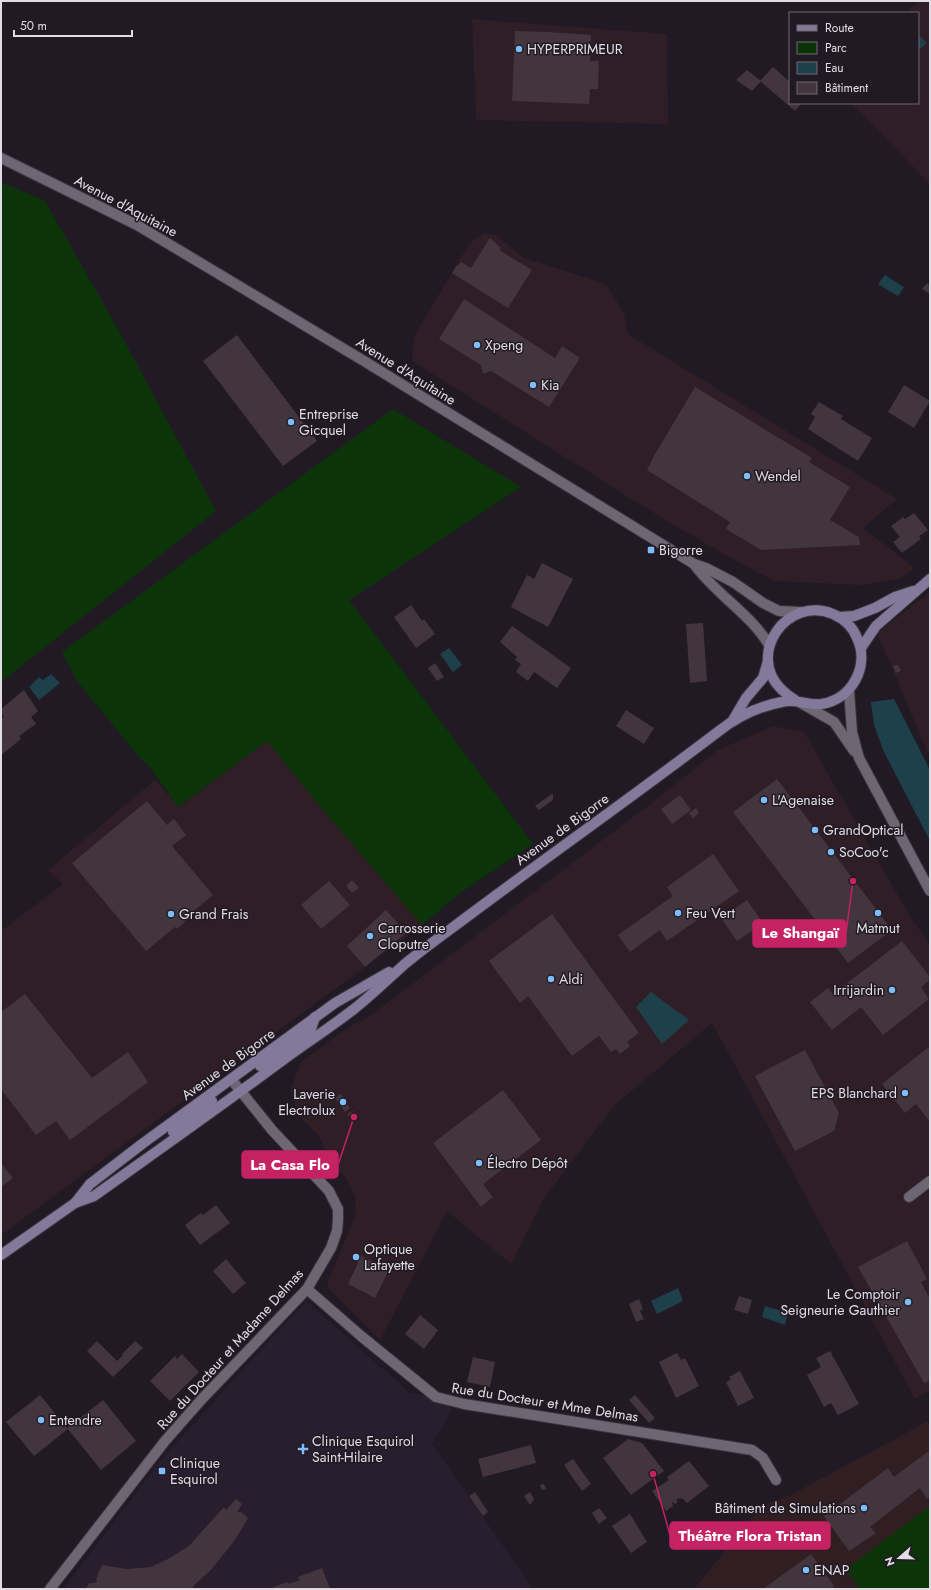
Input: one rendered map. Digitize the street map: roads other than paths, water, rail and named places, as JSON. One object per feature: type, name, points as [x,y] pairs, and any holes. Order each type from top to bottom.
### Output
[{"type":"main road","points":[[861,648],[876,626],[915,590],[930,579]]},
{"type":"main road","points":[[839,617],[854,616],[875,608],[895,597],[915,590]]},
{"type":"main road","points":[[814,610],[827,612],[839,617],[849,625],[857,636],[861,648],[862,663],[858,677],[849,690],[841,697],[831,702],[809,704],[796,701],[780,688],[772,675],[768,661],[769,645],[776,631],[786,620],[800,612],[814,610]]},
{"type":"main road","name":"Avenue de Bigorre","points":[[733,720],[746,698],[763,678],[768,661]]},
{"type":"main road","name":"Avenue de Bigorre","points":[[1,1255],[75,1203],[94,1196],[164,1146],[238,1088],[356,1007],[408,961],[733,720],[781,702],[796,701]]},
{"type":"main road","name":"Avenue de Bigorre","points":[[75,1203],[90,1184],[315,1017],[335,1003],[408,961]]},
{"type":"main road","points":[[238,1088],[311,1030],[315,1017]]},
{"type":"street","name":"Avenue d'Aquitaine","points":[[1,158],[137,225],[364,361],[694,564],[701,575],[749,619],[769,645]]},
{"type":"street","points":[[694,564],[706,568],[733,582],[762,603],[779,611],[800,612]]},
{"type":"street","points":[[849,690],[852,732],[859,758]]},
{"type":"street","points":[[796,701],[834,722],[859,758],[930,891]]},
{"type":"street","name":"Rue du Docteur et Madame Delmas","points":[[50,1589],[165,1441],[201,1400],[307,1290],[331,1248],[337,1231],[338,1209],[336,1203],[329,1191],[272,1130],[238,1088]]},
{"type":"street","points":[[909,1197],[930,1181]]},
{"type":"street","name":"Rue du Docteur et Mme Delmas","points":[[307,1290],[436,1397],[464,1404],[752,1450],[763,1458],[776,1480]]},
{"type":"water","points":[[919,35],[927,43],[919,50]]},
{"type":"water","points":[[885,275],[904,287],[898,296],[878,284]]},
{"type":"water","points":[[449,648],[462,665],[453,672],[440,654]]},
{"type":"water","points":[[51,674],[60,683],[39,700],[29,687],[39,677],[43,680]]},
{"type":"water","points":[[894,699],[930,770],[930,841],[884,752],[874,725],[871,702]]},
{"type":"water","points":[[651,992],[689,1020],[662,1044],[636,1007]]},
{"type":"water","points":[[678,1288],[683,1301],[657,1314],[651,1301]]},
{"type":"water","points":[[765,1306],[788,1313],[785,1325],[762,1317]]},
{"type":"place","name":"HYPERPRIMEUR","points":[[519,49]]},
{"type":"place","name":"Xpeng","points":[[477,345]]},
{"type":"place","name":"Kia","points":[[533,385]]},
{"type":"place","name":"Entreprise Gicquel","points":[[291,422]]},
{"type":"place","name":"Wendel","points":[[747,476]]},
{"type":"place","name":"Bigorre","points":[[651,550]]},
{"type":"place","name":"L'Agenaise","points":[[764,800]]},
{"type":"place","name":"GrandOptical","points":[[815,830]]},
{"type":"place","name":"SoCoo'c","points":[[831,852]]},
{"type":"place","name":"Le Shangaï","points":[[853,881]]},
{"type":"place","name":"Feu Vert","points":[[678,913]]},
{"type":"place","name":"Matmut","points":[[878,913]]},
{"type":"place","name":"Grand Frais","points":[[171,914]]},
{"type":"place","name":"Carrosserie Cloputre","points":[[370,936]]},
{"type":"place","name":"Aldi","points":[[551,979]]},
{"type":"place","name":"Irrijardin","points":[[892,990]]},
{"type":"place","name":"EPS Blanchard","points":[[905,1093]]},
{"type":"place","name":"Laverie Electrolux","points":[[343,1102]]},
{"type":"place","name":"La Casa Flo","points":[[354,1117]]},
{"type":"place","name":"Électro Dépôt","points":[[479,1163]]},
{"type":"place","name":"Optique Lafayette","points":[[356,1257]]},
{"type":"place","name":"Le Comptoir Seigneurie Gauthier","points":[[908,1302]]},
{"type":"place","name":"Entendre","points":[[41,1420]]},
{"type":"place","name":"Clinique Esquirol Saint-Hilaire","points":[[303,1449]]},
{"type":"place","name":"Clinique Esquirol","points":[[162,1471]]},
{"type":"place","name":"Théâtre Flora Tristan","points":[[653,1474]]},
{"type":"place","name":"Bâtiment de Simulations","points":[[864,1508]]},
{"type":"place","name":"ENAP","points":[[806,1570]]}]
